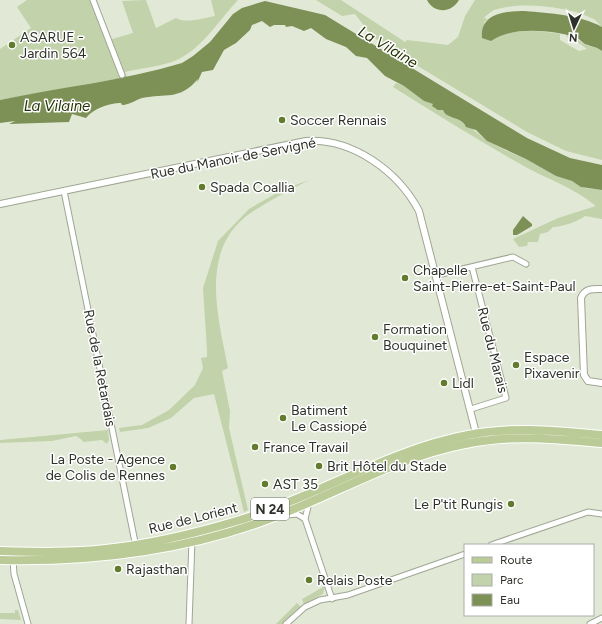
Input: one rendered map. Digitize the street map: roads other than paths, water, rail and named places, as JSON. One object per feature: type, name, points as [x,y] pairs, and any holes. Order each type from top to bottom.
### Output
[{"type":"main road","name":"Rue de Lorient","points":[[556,435],[602,443]]},
{"type":"main road","name":"Rue de Lorient","points":[[0,560],[62,560],[192,542],[259,523],[300,507],[432,444],[478,437],[602,435]]},
{"type":"main road","name":"Rue de Lorient","points":[[0,552],[73,552],[136,549],[240,520],[390,464]]},
{"type":"street","points":[[93,0],[122,75]]},
{"type":"street","name":"Rue du Manoir de Servigné","points":[[0,204],[306,142],[335,143],[348,147],[377,164],[405,188],[419,211],[478,437]]},
{"type":"street","name":"Rue de la Retardais","points":[[64,191],[136,549]]},
{"type":"street","points":[[436,275],[472,268],[513,257],[526,264]]},
{"type":"street","name":"Rue du Marais","points":[[471,409],[506,398],[472,268]]},
{"type":"street","points":[[602,289],[588,289],[583,293],[581,298],[584,375],[588,381],[602,383]]},
{"type":"street","points":[[300,507],[302,496]]},
{"type":"street","points":[[309,503],[305,519],[332,599]]},
{"type":"street","points":[[495,544],[588,512],[602,514]]},
{"type":"street","name":"Rue de Lorient","points":[[259,523],[264,523],[293,513],[305,519]]},
{"type":"street","points":[[189,624],[192,542],[190,534]]},
{"type":"street","points":[[286,624],[305,607],[320,600],[332,599],[464,554]]},
{"type":"street","points":[[13,560],[14,574],[28,624]]},
{"type":"street","points":[[590,624],[602,618]]},
{"type":"water","points":[[427,0],[459,0],[448,9],[438,10],[430,5]]},
{"type":"water","name":"La Vilaine","points":[[265,1],[325,15],[527,138],[570,158],[602,165],[602,190],[581,187],[572,181],[556,176],[526,159],[487,141],[476,130],[466,127],[461,121],[446,115],[443,110],[438,110],[432,106],[433,104],[424,101],[404,86],[385,76],[367,58],[356,56],[346,47],[326,39],[311,28],[304,31],[292,26],[286,27],[285,25],[274,25],[270,27],[262,21],[252,25],[250,30],[236,43],[224,50],[213,70],[202,72],[197,83],[198,79],[185,91],[172,95],[142,98],[124,105],[121,103],[110,104],[96,110],[86,118],[72,114],[69,122],[9,124],[15,121],[0,123],[0,100],[137,75],[182,63],[210,42],[233,14],[242,8]]},
{"type":"water","points":[[525,11],[575,17],[602,27],[602,51],[584,43],[577,38],[544,31],[520,31],[509,33],[499,36],[491,41],[482,38],[482,30],[489,18],[502,13]]},
{"type":"water","points":[[523,216],[532,224],[532,226],[517,235],[513,235],[513,230]]},
{"type":"place","name":"ASARUE - Jardin 564","points":[[12,45]]},
{"type":"place","name":"Soccer Rennais","points":[[282,120]]},
{"type":"place","name":"Spada Coallia","points":[[202,187]]},
{"type":"place","name":"Chapelle Saint-Pierre-et-Saint-Paul","points":[[405,278]]},
{"type":"place","name":"Formation Bouquinet","points":[[375,337]]},
{"type":"place","name":"Espace Pixavenir","points":[[516,365]]},
{"type":"place","name":"Lidl","points":[[444,383]]},
{"type":"place","name":"Batiment Le Cassiopé","points":[[283,418]]},
{"type":"place","name":"France Travail","points":[[255,447]]},
{"type":"place","name":"Brit Hôtel du Stade","points":[[319,466]]},
{"type":"place","name":"La Poste - Agence de Colis de Rennes","points":[[173,467]]},
{"type":"place","name":"AST 35","points":[[265,484]]},
{"type":"place","name":"Le P'tit Rungis","points":[[511,504]]},
{"type":"place","name":"Rajasthan","points":[[118,569]]},
{"type":"place","name":"Relais Poste","points":[[309,580]]}]
